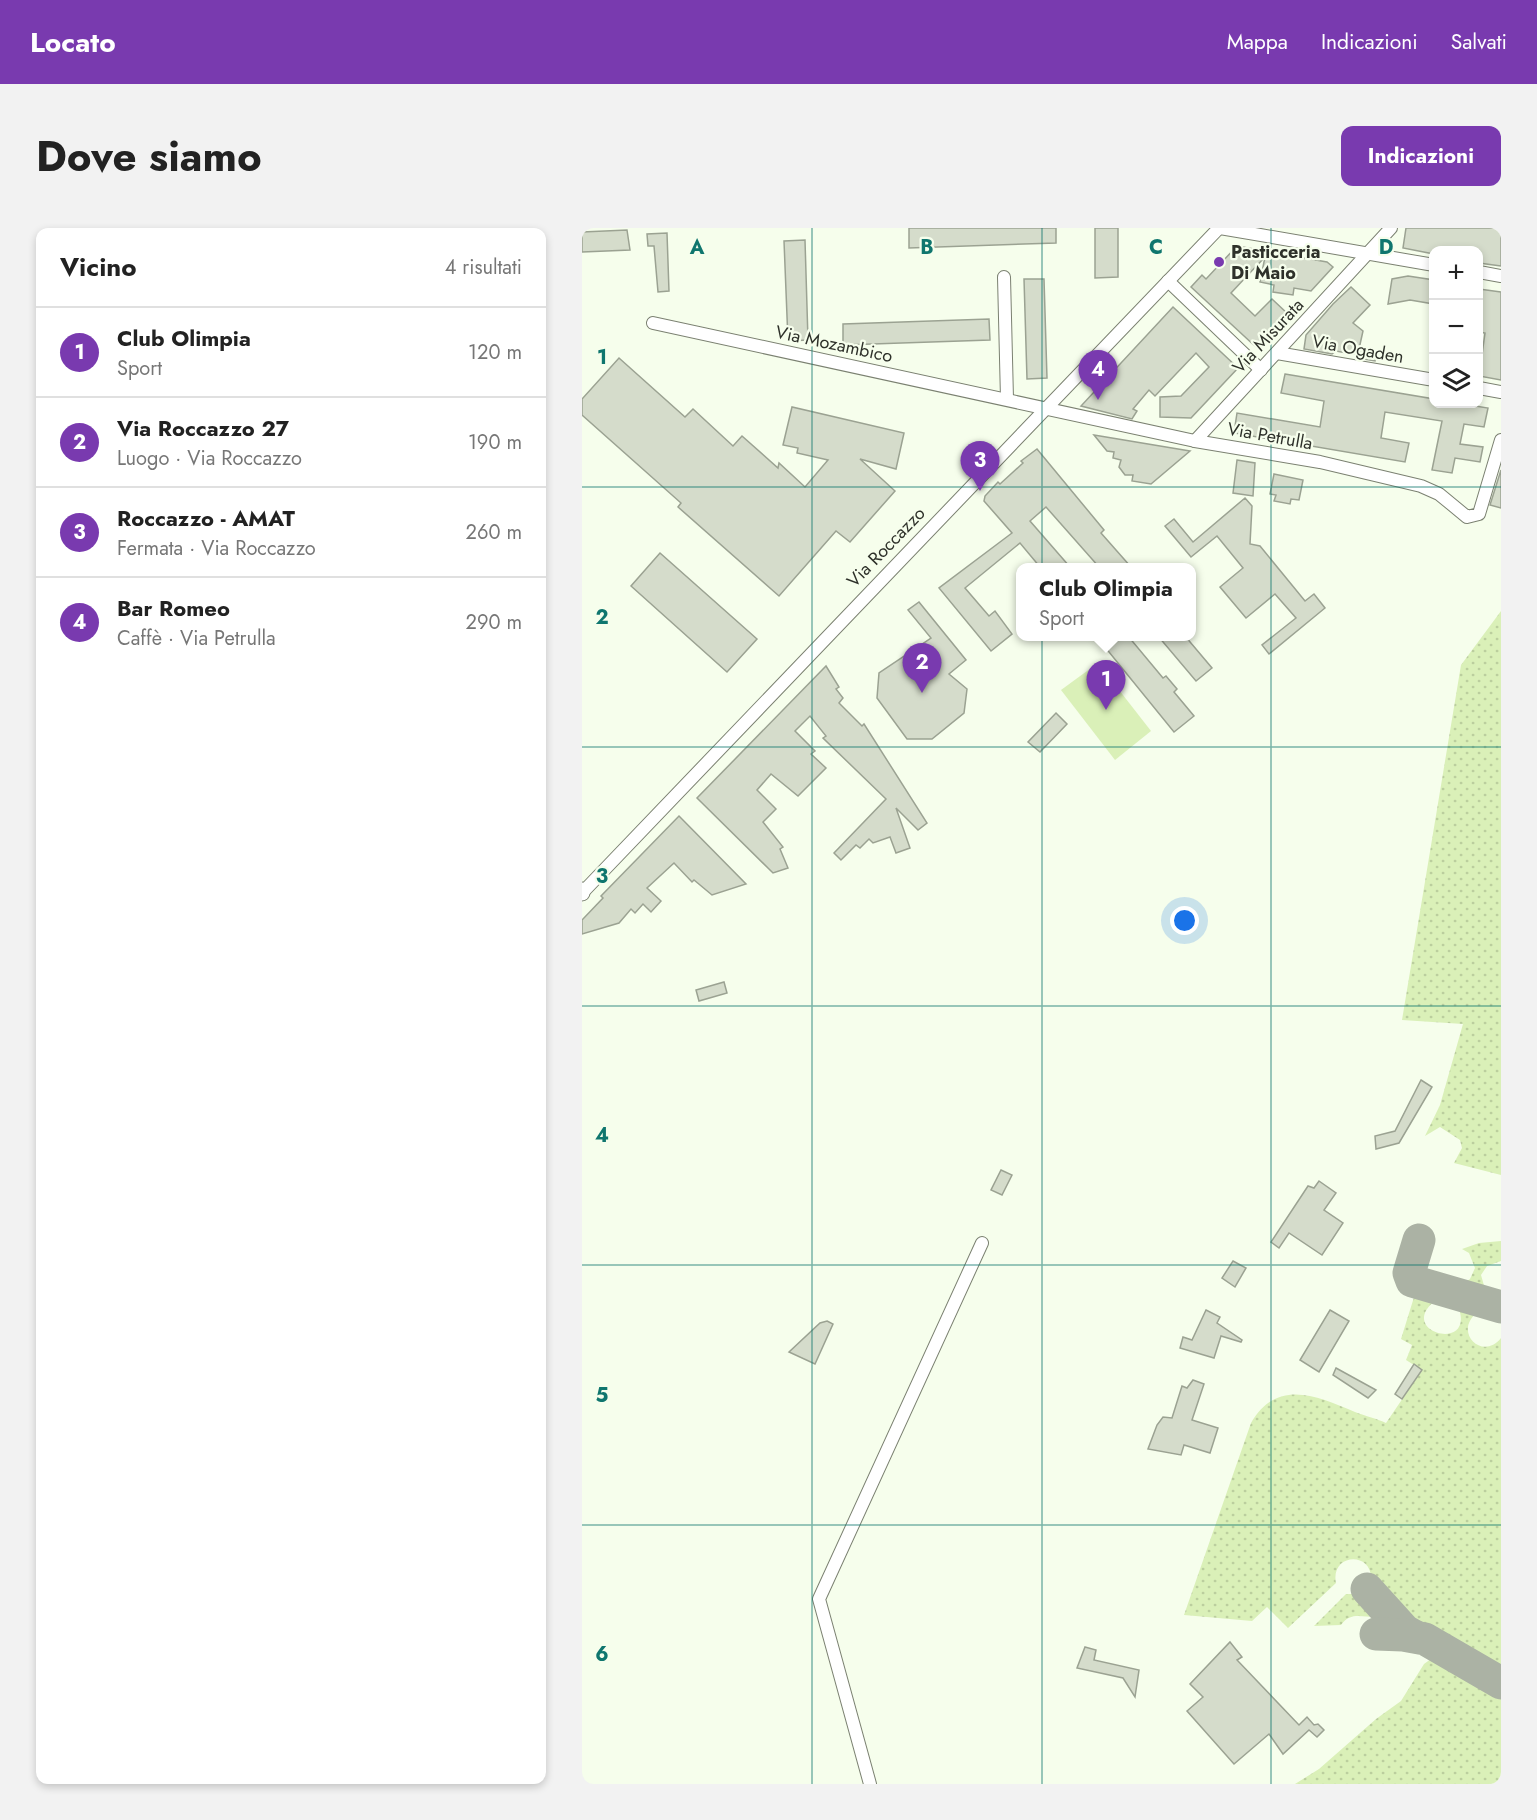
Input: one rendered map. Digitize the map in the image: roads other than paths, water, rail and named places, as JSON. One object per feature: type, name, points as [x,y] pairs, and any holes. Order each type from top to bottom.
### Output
[{"type":"street","points":[[1220,228],[1429,264]]},
{"type":"street","name":"Via Roccazzo","points":[[582,892],[1220,228]]},
{"type":"street","name":"Via Misurata","points":[[1195,441],[1391,228]]},
{"type":"street","points":[[1483,273],[1501,276]]},
{"type":"street","points":[[1004,277],[1007,399]]},
{"type":"street","points":[[1168,281],[1261,369]]},
{"type":"street","name":"Via Mozambico","points":[[653,323],[1045,408]]},
{"type":"street","name":"Via Ogaden","points":[[1277,353],[1429,379]]},
{"type":"street","points":[[1483,389],[1501,392]]},
{"type":"street","name":"Via Petrulla","points":[[1045,408],[1195,441],[1320,462],[1421,486],[1438,494],[1467,517],[1479,514],[1501,440]]},
{"type":"street","points":[[870,1784],[819,1599],[982,1243]]},
{"type":"place","name":"Pasticceria Di Maio","points":[[1219,262]]},
{"type":"place","name":"Bar Romeo","points":[[1098,400]]},
{"type":"place","name":"Roccazzo - AMAT","points":[[980,491]]},
{"type":"place","name":"Via Roccazzo 27","points":[[922,693]]},
{"type":"place","name":"Club Olimpia","points":[[1106,710]]}]
